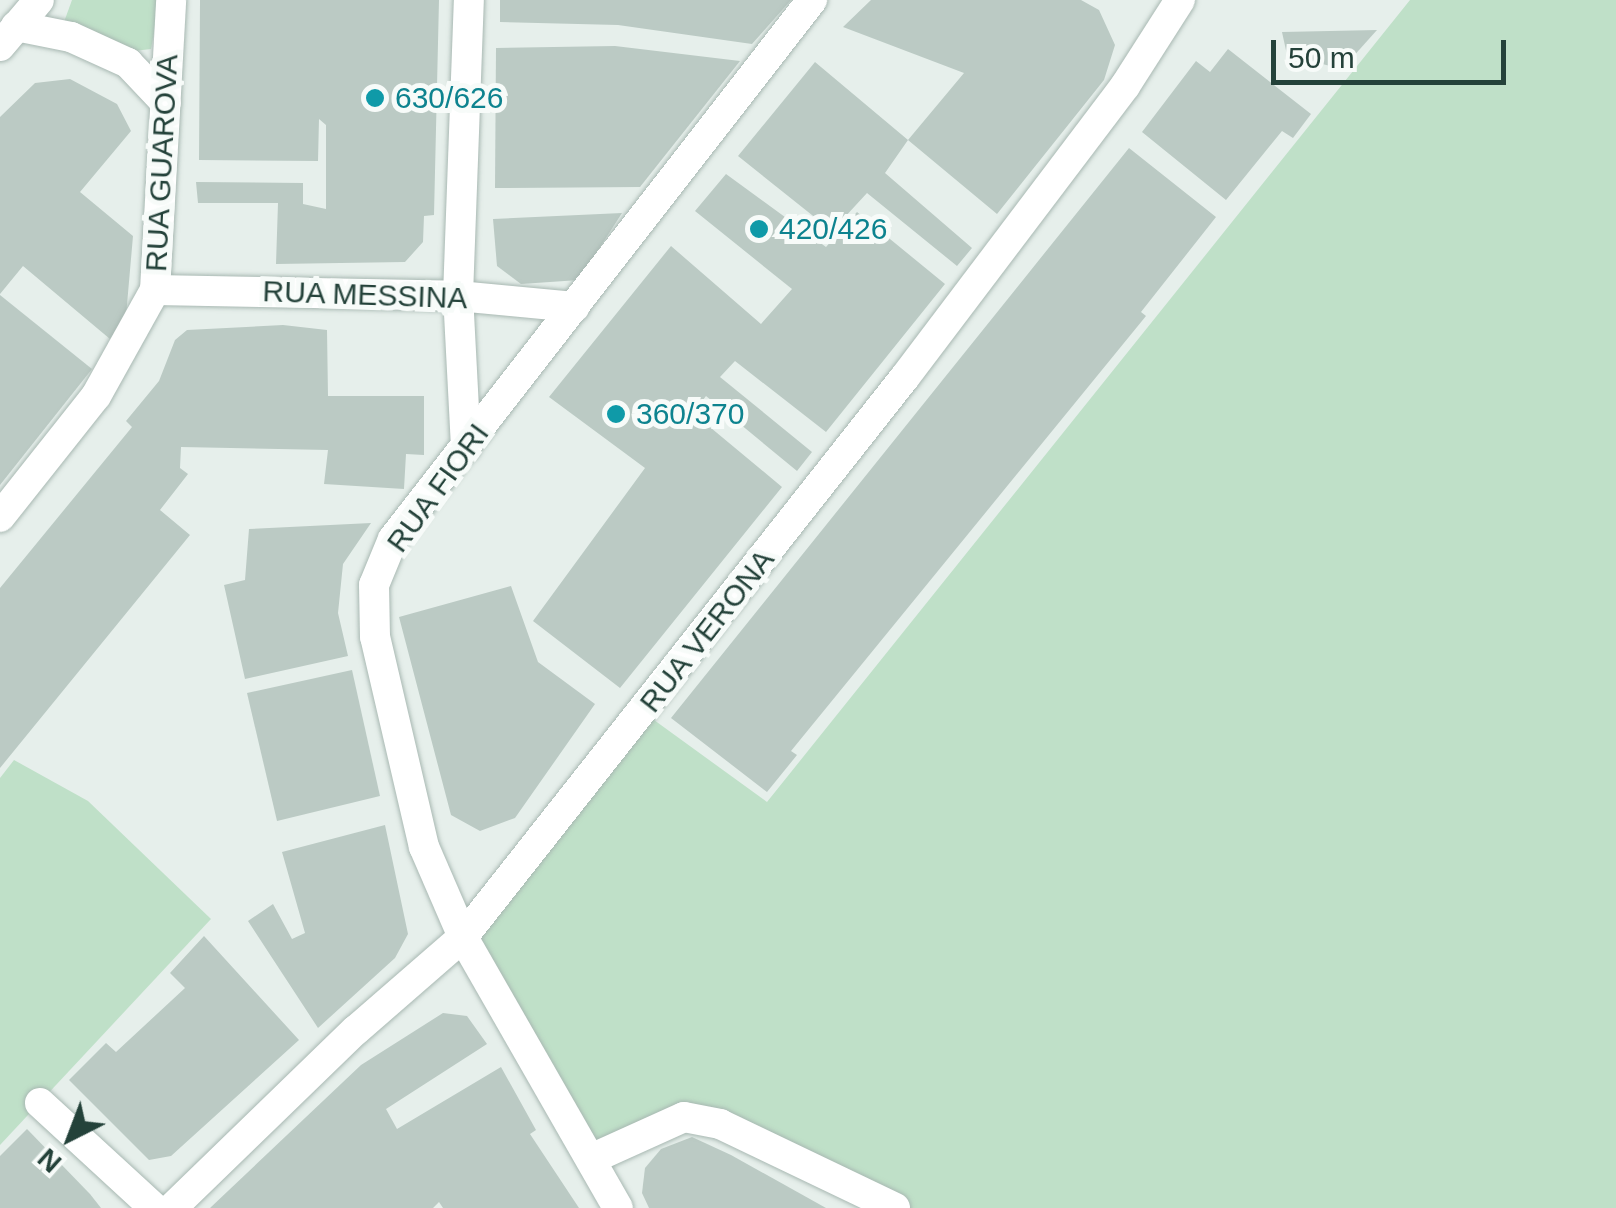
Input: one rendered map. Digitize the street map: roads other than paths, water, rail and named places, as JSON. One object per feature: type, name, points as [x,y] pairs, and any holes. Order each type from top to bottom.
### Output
[{"type":"street","points":[[8,36],[39,0]]},
{"type":"street","name":"RUA GUAROVA","points":[[0,517],[96,396],[155,290],[172,0]]},
{"type":"street","points":[[466,447],[458,296],[469,0]]},
{"type":"street","name":"RUA FIORI","points":[[618,1208],[463,937],[424,846],[375,637],[374,586],[394,539],[812,0]]},
{"type":"street","name":"RUA VERONA","points":[[172,1208],[356,1030],[463,937],[906,378],[1125,86],[1180,0]]},
{"type":"street","points":[[8,36],[71,37],[128,63],[166,103]]},
{"type":"street","name":"RUA MESSINA","points":[[155,290],[458,296],[574,307]]},
{"type":"street","points":[[40,1104],[154,1208]]},
{"type":"street","points":[[591,1159],[684,1117],[720,1124],[896,1208]]},
{"type":"place","name":"630/626","points":[[375,98]]},
{"type":"place","name":"420/426","points":[[759,229]]},
{"type":"place","name":"360/370","points":[[616,414]]}]
